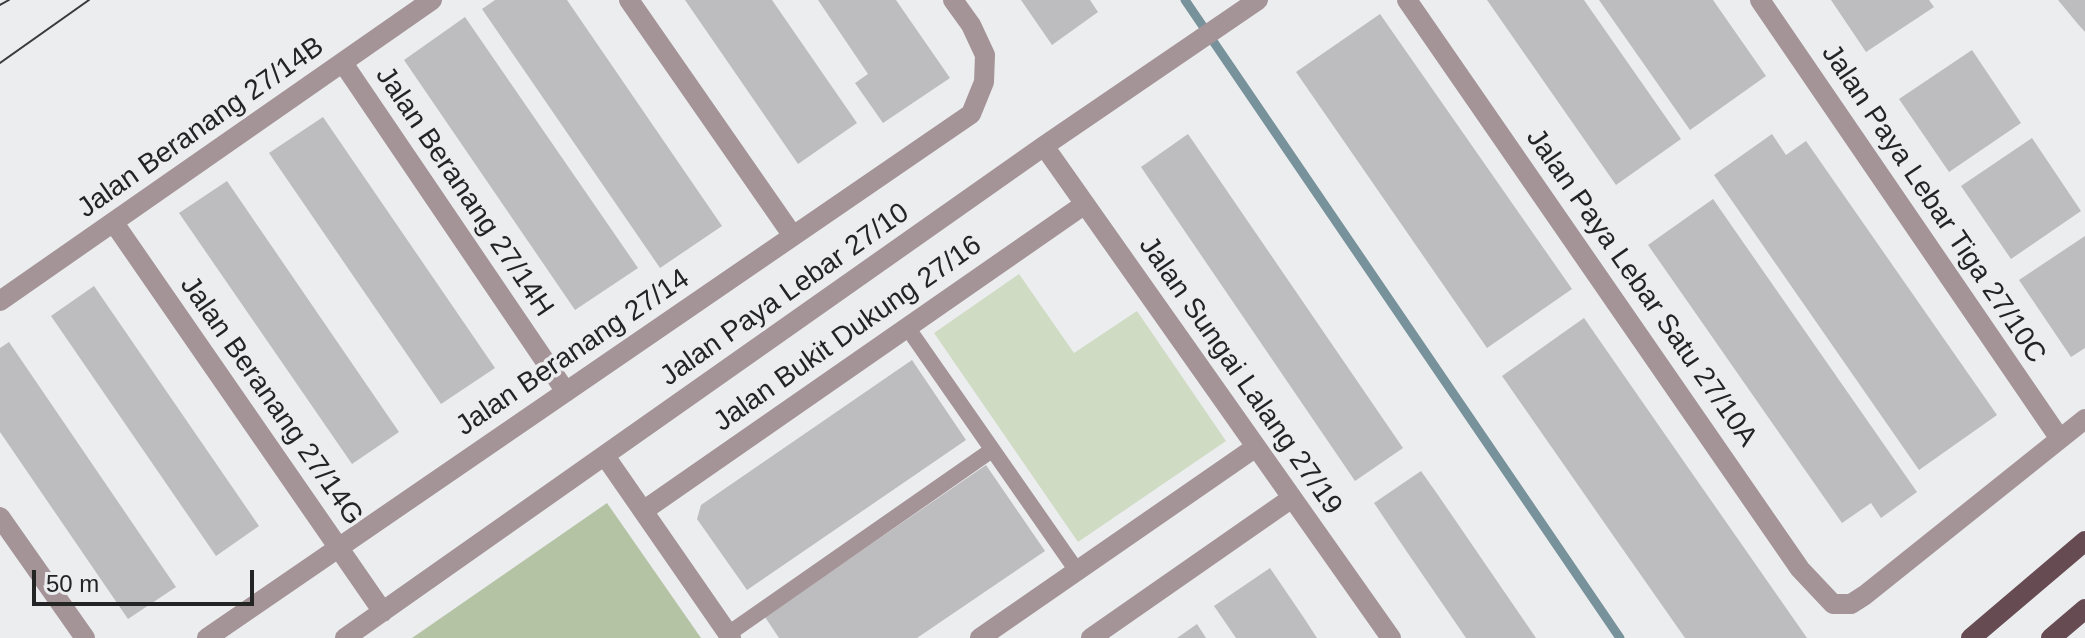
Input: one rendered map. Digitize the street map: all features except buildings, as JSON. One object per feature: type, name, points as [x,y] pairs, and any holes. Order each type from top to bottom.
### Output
[{"type":"main road","points":[[1971,638],[2085,541]]},
{"type":"main road","points":[[2051,638],[2085,609]]},
{"type":"street","name":"Jalan Beranang 27/14B","points":[[0,301],[432,0]]},
{"type":"street","points":[[629,0],[793,236]]},
{"type":"street","name":"Jalan Beranang 27/14","points":[[207,638],[971,114],[984,82],[985,55],[971,25],[953,0]]},
{"type":"street","name":"Jalan Paya Lebar 27/10","points":[[345,638],[1044,146],[1258,0]]},
{"type":"street","name":"Jalan Paya Lebar Satu 27/10A","points":[[1407,0],[1800,569],[1833,604],[1851,604],[1865,595],[2060,439]]},
{"type":"street","name":"Jalan Paya Lebar Tiga 27/10C","points":[[1760,0],[2060,439]]},
{"type":"street","name":"Jalan Beranang 27/14H","points":[[343,63],[566,392]]},
{"type":"street","name":"Jalan Sungai Lalang 27/19","points":[[1044,146],[1391,638]]},
{"type":"street","name":"Jalan Bukit Dukung 27/16","points":[[643,511],[1085,204]]},
{"type":"street","name":"Jalan Beranang 27/14G","points":[[114,223],[383,612]]},
{"type":"street","points":[[2060,439],[2085,419]]},
{"type":"street","points":[[980,638],[1256,447]]},
{"type":"street","points":[[605,456],[729,636]]},
{"type":"street","points":[[1091,638],[1292,498]]},
{"type":"street","points":[[0,517],[85,638]]},
{"type":"lane","points":[[907,327],[1077,571]]},
{"type":"lane","points":[[729,636],[992,450]]},
{"type":"green space","points":[[1019,274],[1074,353],[1137,311],[1226,441],[1078,542],[934,333]]},
{"type":"green space","points":[[607,503],[701,638],[412,638]]},
{"type":"waterway","points":[[1185,0],[1620,638]]},
{"type":"tram line","points":[[0,5],[9,0]]},
{"type":"tram line","points":[[0,63],[89,0]]}]
